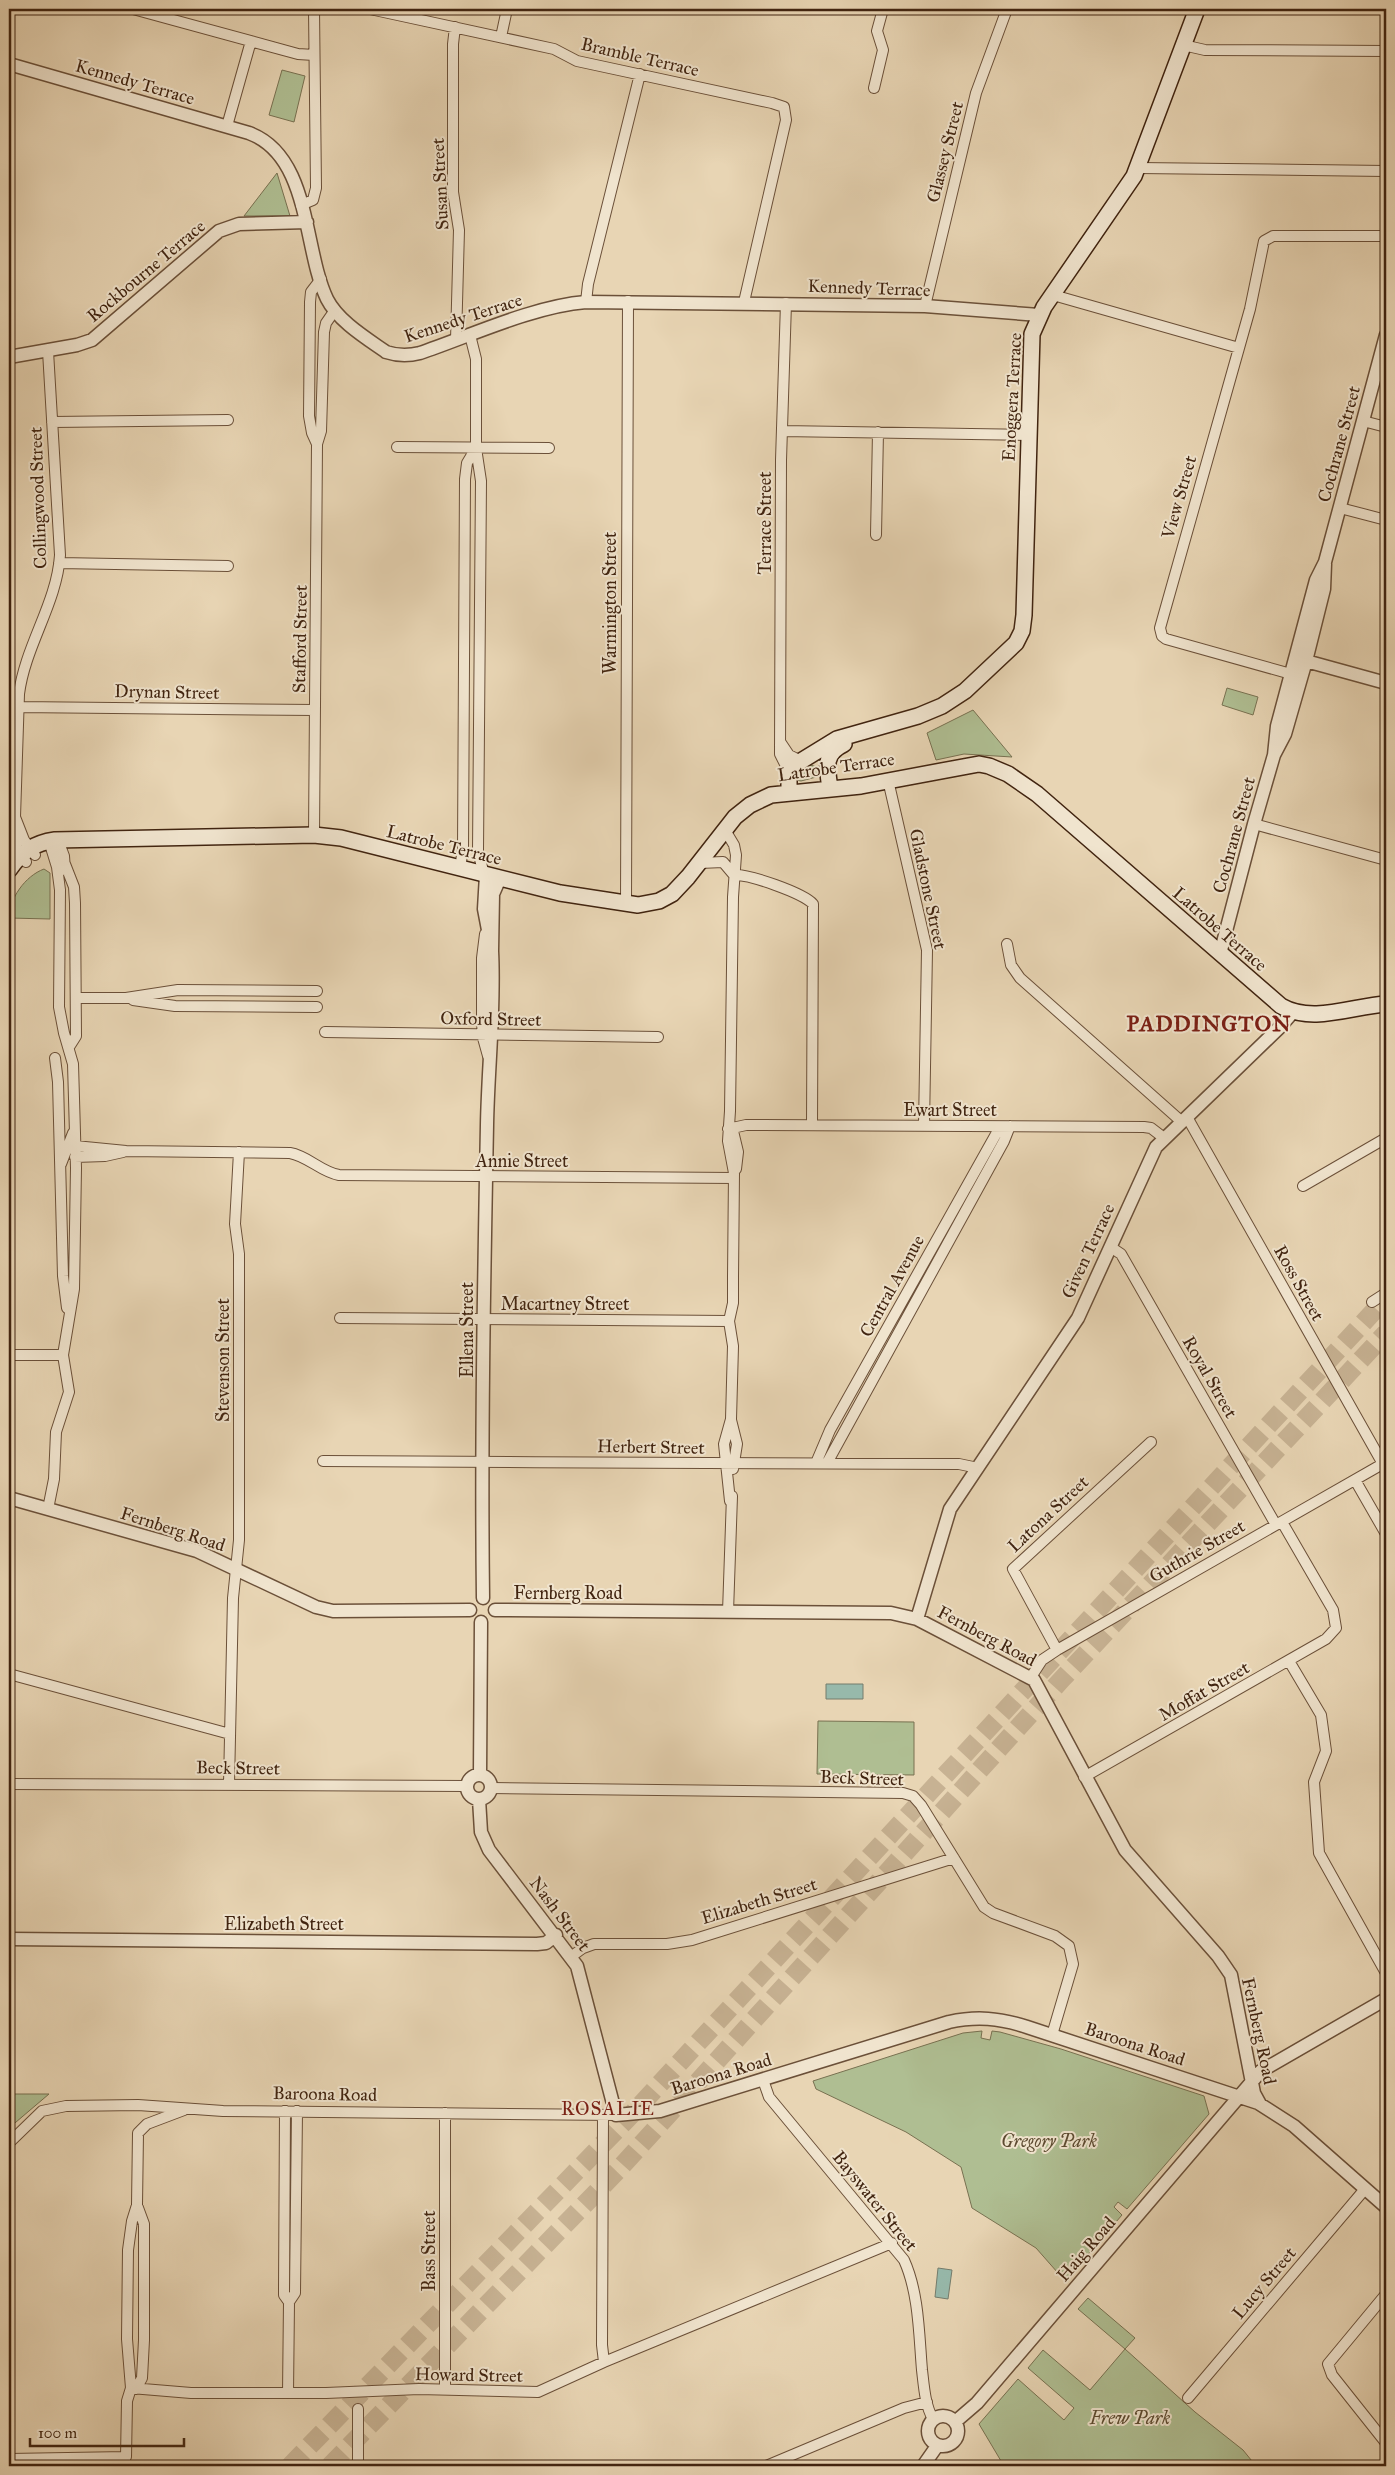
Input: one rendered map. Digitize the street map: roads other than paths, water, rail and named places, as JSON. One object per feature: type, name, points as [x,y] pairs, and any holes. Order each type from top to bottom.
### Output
[{"type":"main road","name":"Enoggera Terrace","points":[[829,781],[827,761],[835,749],[918,716],[954,699],[1012,648],[1020,637],[1024,615],[1031,342],[1040,315],[1052,295],[1130,184],[1138,168],[1197,9]]},
{"type":"main road","name":"Enoggera Terrace","points":[[790,774],[793,766],[844,736],[889,726]]},
{"type":"main road","points":[[802,761],[811,759],[819,762],[829,781]]},
{"type":"main road","name":"Latrobe Terrace","points":[[9,881],[28,855],[54,844],[78,841],[314,835],[341,838],[560,893],[626,905],[650,903],[667,897],[684,883],[725,830],[750,805],[768,796],[829,781],[888,780],[972,765],[989,766],[1008,774],[1037,794],[1276,1003],[1293,1012]]},
{"type":"main road","points":[[790,774],[790,792]]},
{"type":"main road","points":[[9,870],[28,855]]},
{"type":"main road","points":[[1293,1012],[1312,1013],[1386,1004]]},
{"type":"street","points":[[133,9],[298,54],[314,55]]},
{"type":"street","points":[[301,205],[313,200],[316,188],[314,9]]},
{"type":"street","name":"Bramble Terrace","points":[[370,9],[554,48],[577,61],[772,103],[785,109],[786,120],[744,302]]},
{"type":"street","points":[[501,37],[507,9]]},
{"type":"street","points":[[874,88],[883,50],[876,31],[883,9]]},
{"type":"street","name":"Glassey Street","points":[[925,306],[976,93],[1007,9]]},
{"type":"street","name":"Susan Street","points":[[455,27],[453,44],[453,192],[459,230],[456,340]]},
{"type":"street","points":[[227,126],[251,41]]},
{"type":"street","points":[[1183,45],[1205,50],[1386,51]]},
{"type":"street","name":"Kennedy Terrace","points":[[9,64],[258,136],[275,149],[284,161],[307,222],[320,279],[327,299],[335,310],[370,340],[393,355],[409,355],[557,306],[586,302],[744,302],[925,306],[1040,315]]},
{"type":"street","points":[[586,302],[588,284],[640,74]]},
{"type":"street","points":[[1138,168],[1386,171]]},
{"type":"street","name":"Rockbourne Terrace","points":[[9,357],[77,345],[102,334],[219,231],[239,224],[307,222]]},
{"type":"street","name":"View Street","points":[[1291,674],[1168,640],[1162,636],[1160,631],[1250,309],[1257,266],[1268,237],[1386,236]]},
{"type":"street","name":"Stafford Street","points":[[317,444],[312,433],[310,416],[310,302],[311,292],[320,279]]},
{"type":"street","points":[[1052,295],[1238,348]]},
{"type":"street","name":"Warmington Street","points":[[626,905],[628,302]]},
{"type":"street","name":"Terrace Street","points":[[786,303],[782,431],[780,757],[790,774]]},
{"type":"street","name":"Stafford Street","points":[[314,835],[317,444],[321,431],[324,332],[326,323],[335,310]]},
{"type":"street","points":[[470,336],[476,367],[476,448],[481,481],[478,851],[490,876]]},
{"type":"street","name":"Cochrane Street","points":[[1220,954],[1274,755],[1276,732],[1316,580],[1325,562],[1386,338]]},
{"type":"street","name":"Collingwood Street","points":[[28,855],[13,840],[18,707],[22,676],[56,582],[59,563],[48,351]]},
{"type":"street","points":[[52,422],[228,420]]},
{"type":"street","points":[[1363,421],[1386,427]]},
{"type":"street","points":[[782,431],[939,432],[1028,435]]},
{"type":"street","points":[[876,535],[878,432]]},
{"type":"street","points":[[397,447],[549,448]]},
{"type":"street","points":[[460,868],[463,849],[466,468],[476,448]]},
{"type":"street","points":[[1340,508],[1386,520]]},
{"type":"street","name":"Cochrane Street","points":[[1274,755],[1285,734],[1306,661],[1324,589],[1325,562]]},
{"type":"street","points":[[59,563],[228,566]]},
{"type":"street","points":[[464,575],[480,575]]},
{"type":"street","points":[[1306,661],[1386,682]]},
{"type":"street","name":"Drynan Street","points":[[18,707],[315,710]]},
{"type":"street","points":[[463,729],[480,729]]},
{"type":"street","points":[[781,743],[789,755],[802,761]]},
{"type":"street","name":"Gladstone Street","points":[[888,780],[927,950],[924,1126]]},
{"type":"street","points":[[1254,824],[1386,860]]},
{"type":"street","points":[[725,830],[735,850],[730,1129],[738,1156],[734,1178],[733,1301],[729,1321],[733,1346],[731,1419],[737,1444],[730,1463],[734,1486],[730,1501],[728,1612]]},
{"type":"street","points":[[54,844],[65,864],[75,895],[76,1038],[69,1047]]},
{"type":"street","points":[[48,1509],[54,1478],[56,1432],[69,1392],[63,1355],[70,1321],[74,1275],[76,1157],[73,1131],[73,1064],[59,1007],[60,890],[54,844]]},
{"type":"street","points":[[700,862],[723,862],[734,875],[748,877],[808,899],[813,904],[812,1125]]},
{"type":"street","points":[[60,890],[65,864]]},
{"type":"street","name":"Ellena Street","points":[[483,1598],[484,1319],[489,1062],[482,958],[485,943],[485,913],[490,876]]},
{"type":"street","name":"Ellena Street","points":[[487,1035],[492,951],[493,897],[490,876]]},
{"type":"street","name":"Ellena Street","points":[[485,913],[492,951]]},
{"type":"street","name":"Ross Street","points":[[1007,944],[1010,963],[1020,978],[1184,1120],[1384,1463]]},
{"type":"street","points":[[76,998],[126,998],[178,990],[317,991]]},
{"type":"street","points":[[126,998],[175,1006],[316,1007]]},
{"type":"street","name":"Given Terrace","points":[[917,1619],[950,1509],[1078,1318],[1112,1248],[1151,1157],[1164,1138],[1279,1028],[1293,1012]]},
{"type":"street","name":"Oxford Street","points":[[325,1032],[658,1037]]},
{"type":"street","points":[[56,1058],[63,1276],[70,1321]]},
{"type":"street","name":"Ewart Street","points":[[730,1129],[746,1125],[1144,1127],[1151,1128],[1164,1138]]},
{"type":"street","name":"Central Avenue","points":[[827,1462],[1004,1141],[1005,1126]]},
{"type":"street","name":"Central Avenue","points":[[816,1463],[830,1430],[1005,1126]]},
{"type":"street","points":[[58,1135],[73,1131]]},
{"type":"street","points":[[60,1169],[73,1131]]},
{"type":"street","points":[[1303,1186],[1386,1138]]},
{"type":"street","points":[[75,1146],[126,1151]]},
{"type":"street","points":[[76,1157],[105,1156],[126,1151]]},
{"type":"street","name":"Annie Street","points":[[126,1151],[290,1153],[303,1156],[329,1173],[339,1175],[734,1178]]},
{"type":"street","name":"Stevenson Street","points":[[229,1784],[233,1598],[239,1530],[239,1254],[235,1231],[235,1192],[239,1152]]},
{"type":"street","name":"Royal Street","points":[[1112,1248],[1121,1254],[1279,1523],[1333,1610],[1336,1628]]},
{"type":"street","points":[[1372,1302],[1386,1293]]},
{"type":"street","name":"Macartney Street","points":[[340,1318],[729,1321]]},
{"type":"street","points":[[9,1355],[63,1355]]},
{"type":"street","name":"Latona Street","points":[[1057,1650],[1013,1569],[1151,1442]]},
{"type":"street","name":"Herbert Street","points":[[324,1460],[827,1462],[959,1464],[978,1468]]},
{"type":"street","name":"Guthrie Street","points":[[1031,1677],[1042,1660],[1057,1650],[1384,1463]]},
{"type":"street","points":[[1355,1480],[1386,1534]]},
{"type":"street","name":"Fernberg Road","points":[[9,1498],[197,1551],[316,1607],[333,1611],[470,1610]]},
{"type":"street","points":[[483,1598],[490,1600],[495,1610],[492,1618],[481,1622],[472,1617],[470,1610],[476,1600],[483,1598]]},
{"type":"street","name":"Fernberg Road","points":[[495,1610],[879,1613],[917,1619],[1031,1677],[1124,1850],[1218,1956],[1231,1975],[1255,2096],[1260,2104]]},
{"type":"street","points":[[480,1775],[481,1622]]},
{"type":"street","name":"Moffat Street","points":[[1084,1777],[1289,1661],[1326,1639],[1336,1628]]},
{"type":"street","points":[[1289,1661],[1321,1715],[1326,1751],[1314,1782],[1319,1853],[1386,1973]]},
{"type":"street","points":[[9,1674],[230,1734]]},
{"type":"street","points":[[480,1775],[487,1778],[491,1788],[489,1795],[479,1800],[469,1794],[467,1786],[472,1777],[480,1775]]},
{"type":"street","name":"Beck Street","points":[[9,1784],[467,1786]]},
{"type":"street","name":"Beck Street","points":[[491,1788],[909,1794],[918,1801],[984,1907],[993,1913],[1055,1936],[1069,1946],[1073,1964],[1052,2035]]},
{"type":"street","name":"Nash Street","points":[[479,1800],[481,1832],[489,1850],[572,1956],[582,1978],[610,2115]]},
{"type":"street","name":"Elizabeth Street","points":[[572,1956],[594,1944],[667,1944],[692,1940],[954,1858]]},
{"type":"street","name":"Elizabeth Street","points":[[9,1939],[537,1944],[546,1943],[556,1936]]},
{"type":"street","name":"Haig Road","points":[[955,2422],[977,2403],[1267,2066],[1386,1999]]},
{"type":"street","name":"Baroona Road","points":[[9,2143],[13,2135],[42,2111],[55,2107],[138,2105],[297,2112],[610,2115],[660,2111],[961,2020],[984,2017],[1003,2020],[1052,2035],[1260,2104],[1294,2126],[1386,2207]]},
{"type":"street","name":"Bayswater Street","points":[[763,2080],[768,2098],[904,2260],[912,2282],[926,2402],[933,2419]]},
{"type":"street","points":[[133,2388],[127,2339],[128,2250],[132,2221],[137,2205],[138,2131],[151,2122],[188,2108]]},
{"type":"street","points":[[285,2111],[284,2295],[289,2302]]},
{"type":"street","points":[[288,2393],[289,2302],[295,2293],[297,2112]]},
{"type":"street","name":"Bass Street","points":[[445,2113],[445,2389]]},
{"type":"street","points":[[604,2362],[602,2345],[610,2115]]},
{"type":"street","name":"Lucy Street","points":[[1188,2398],[1365,2189]]},
{"type":"street","points":[[9,2459],[126,2457],[126,2401],[133,2388],[142,2378],[144,2340],[144,2224],[137,2205]]},
{"type":"street","name":"Howard Street","points":[[133,2388],[191,2393],[288,2393],[445,2389],[538,2392],[604,2362],[892,2244]]},
{"type":"street","points":[[1386,2294],[1328,2364],[1332,2375],[1386,2443]]},
{"type":"street","points":[[766,2466],[904,2408],[926,2402]]},
{"type":"street","points":[[358,2409],[358,2466]]},
{"type":"street","points":[[947,2416],[955,2422],[958,2431],[955,2440],[947,2446],[937,2446],[928,2436],[928,2427],[933,2419],[947,2416]]},
{"type":"street","points":[[923,2466],[937,2446]]},
{"type":"tunnel","points":[[290,2466],[633,2113],[1386,1298]]},
{"type":"tunnel","points":[[330,2466],[620,2168],[1062,1679],[1386,1333]]},
{"type":"district","name":"PADDINGTON","points":[[1209,1023]]},
{"type":"district","name":"ROSALIE","points":[[608,2108]]},
{"type":"park label","name":"Gregory Park","points":[[1049,2141]]},
{"type":"park label","name":"Frew Park","points":[[1130,2418]]}]
